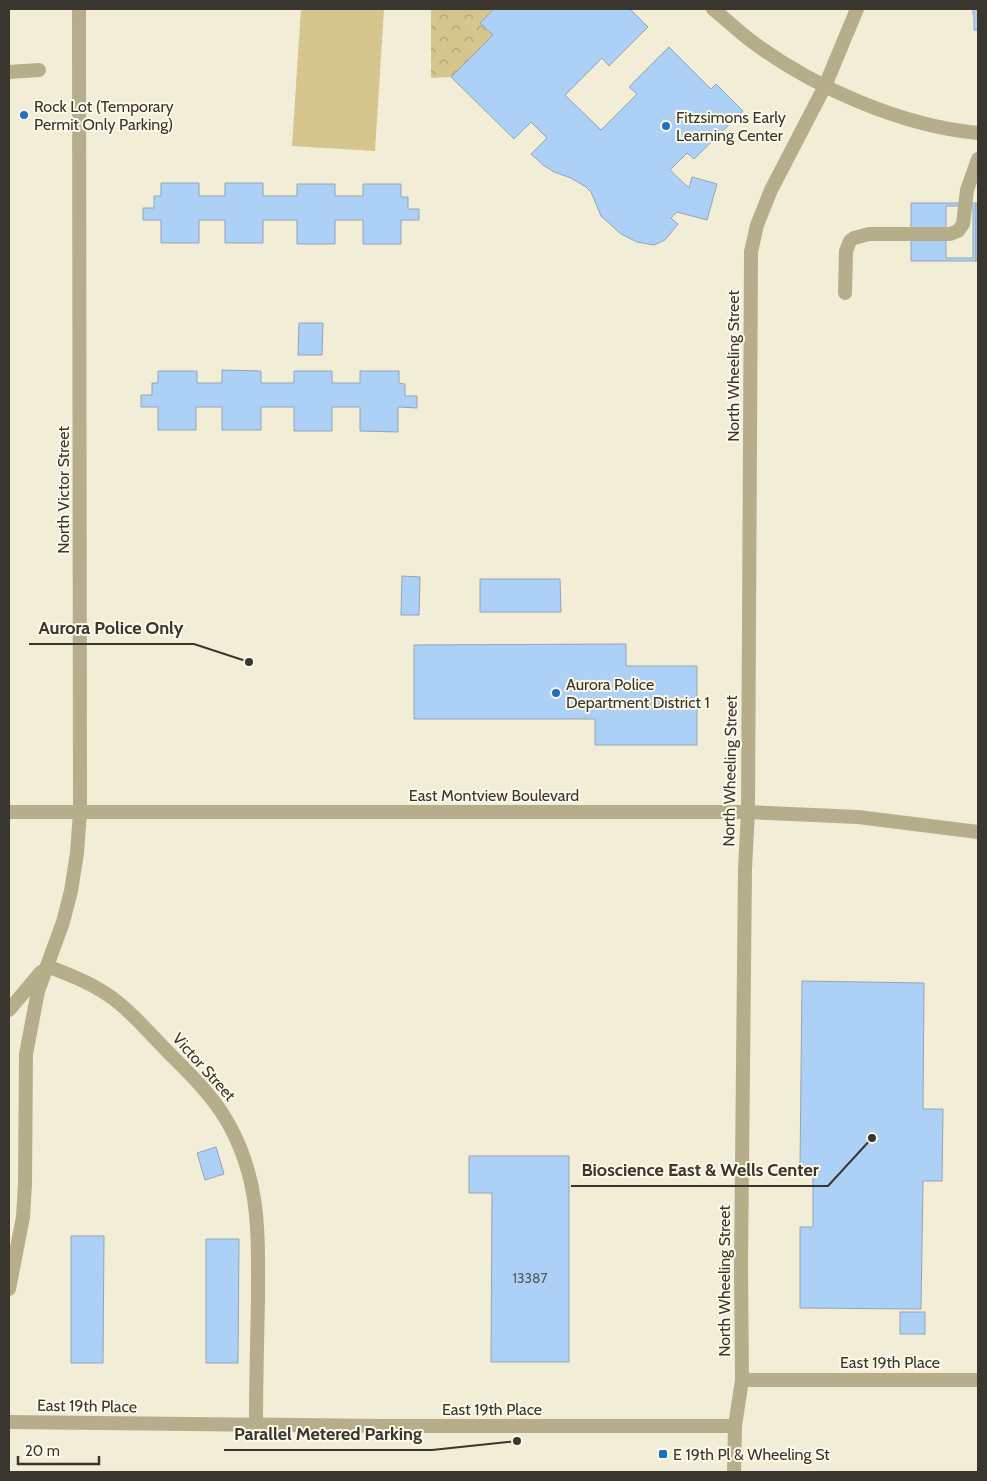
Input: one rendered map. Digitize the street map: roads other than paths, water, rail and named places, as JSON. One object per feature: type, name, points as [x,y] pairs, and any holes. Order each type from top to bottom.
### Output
[{"type":"street","name":"North Victor Street","points":[[9,1289],[23,1217],[26,1054],[33,1008],[63,922],[71,891],[77,853],[80,812],[79,9]]},
{"type":"street","points":[[713,9],[754,43],[800,73],[825,86],[904,118],[978,134]]},
{"type":"street","name":"North Wheeling Street","points":[[734,1472],[735,1426],[742,1380],[741,1266],[745,869],[748,812],[751,252],[757,226],[770,190],[825,86],[857,9]]},
{"type":"street","points":[[9,72],[39,70]]},
{"type":"street","points":[[845,293],[846,251],[850,241],[854,238],[869,234],[950,234],[962,228],[967,190],[978,159]]},
{"type":"street","name":"East Montview Boulevard","points":[[9,812],[748,812],[858,817],[978,832]]},
{"type":"street","name":"North Victor Street","points":[[9,1010],[47,966]]},
{"type":"street","name":"Victor Street","points":[[47,966],[90,984],[121,1004],[205,1091],[217,1106],[235,1136],[247,1165],[256,1207],[258,1254],[256,1425]]},
{"type":"street","name":"East 19th Place","points":[[742,1380],[978,1380]]},
{"type":"street","name":"East 19th Place","points":[[9,1422],[256,1425],[735,1426]]},
{"type":"place","name":"Rock Lot (Temporary Permit Only Parking)","points":[[24,115]]},
{"type":"place","name":"Fitzsimons Early Learning Center","points":[[666,126]]},
{"type":"place","name":"Aurora Police Only","points":[[249,662]]},
{"type":"place","name":"Aurora Police Department District 1","points":[[556,693]]},
{"type":"place","name":"Bioscience East & Wells Center","points":[[872,1138]]},
{"type":"place","name":"Parallel Metered Parking","points":[[517,1441]]},
{"type":"place","name":"E 19th Pl & Wheeling St","points":[[663,1454]]}]
